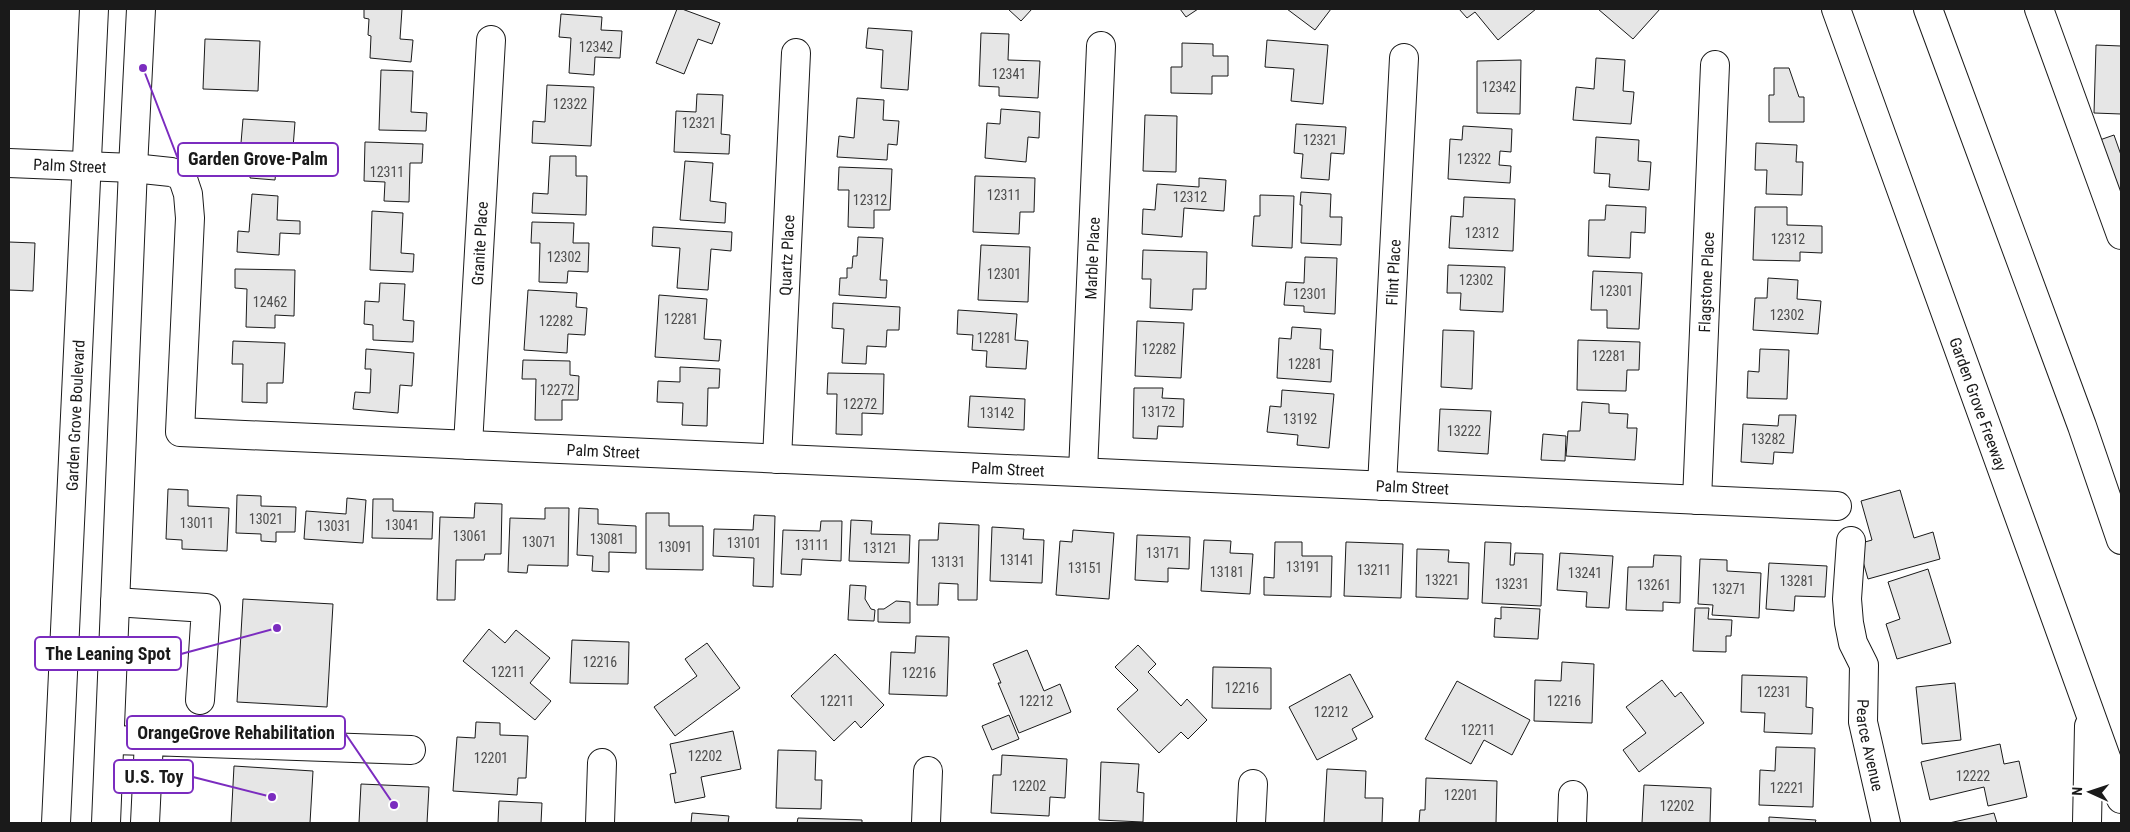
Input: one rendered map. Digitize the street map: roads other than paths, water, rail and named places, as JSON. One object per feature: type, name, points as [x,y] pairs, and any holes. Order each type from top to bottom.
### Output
[{"type":"main road","name":"Garden Grove Boulevard","points":[[56,823],[94,9]]},
{"type":"main road","points":[[106,823],[141,9]]},
{"type":"main road","name":"Garden Grove Freeway","points":[[1836,9],[2121,799]]},
{"type":"main road","points":[[1928,9],[2082,426],[2121,540]]},
{"type":"main road","points":[[2039,9],[2121,235]]},
{"type":"main road","name":"Granite Place","points":[[468,445],[491,40]]},
{"type":"main road","name":"Marble Place","points":[[1083,472],[1101,46]]},
{"type":"main road","name":"Quartz Place","points":[[778,459],[796,53]]},
{"type":"main road","name":"Flint Place","points":[[1382,486],[1404,58]]},
{"type":"main road","name":"Flagstone Place","points":[[1697,500],[1715,65]]},
{"type":"main road","name":"Palm Street","points":[[9,163],[133,168],[171,172],[182,176],[188,194],[190,218],[180,432],[1837,506]]},
{"type":"main road","points":[[2082,426],[2121,508]]},
{"type":"main road","name":"Pearce Avenue","points":[[1851,541],[1848,599],[1849,623],[1853,643],[1864,665],[1862,722],[1886,823]]},
{"type":"main road","points":[[115,602],[206,608],[200,700]]},
{"type":"main road","points":[[2087,823],[2090,709]]},
{"type":"main road","points":[[110,740],[411,750]]},
{"type":"main road","points":[[145,823],[149,741]]},
{"type":"main road","points":[[600,823],[602,763]]},
{"type":"main road","points":[[926,823],[928,771]]},
{"type":"main road","points":[[1251,823],[1252,784]]},
{"type":"main road","points":[[1572,823],[1573,795]]},
{"type":"place","name":"Garden Grove-Palm","points":[[143,68]]},
{"type":"place","name":"The Leaning Spot","points":[[277,628]]},
{"type":"place","name":"U.S. Toy","points":[[272,797]]},
{"type":"place","name":"OrangeGrove Rehabilitation","points":[[394,805]]}]
